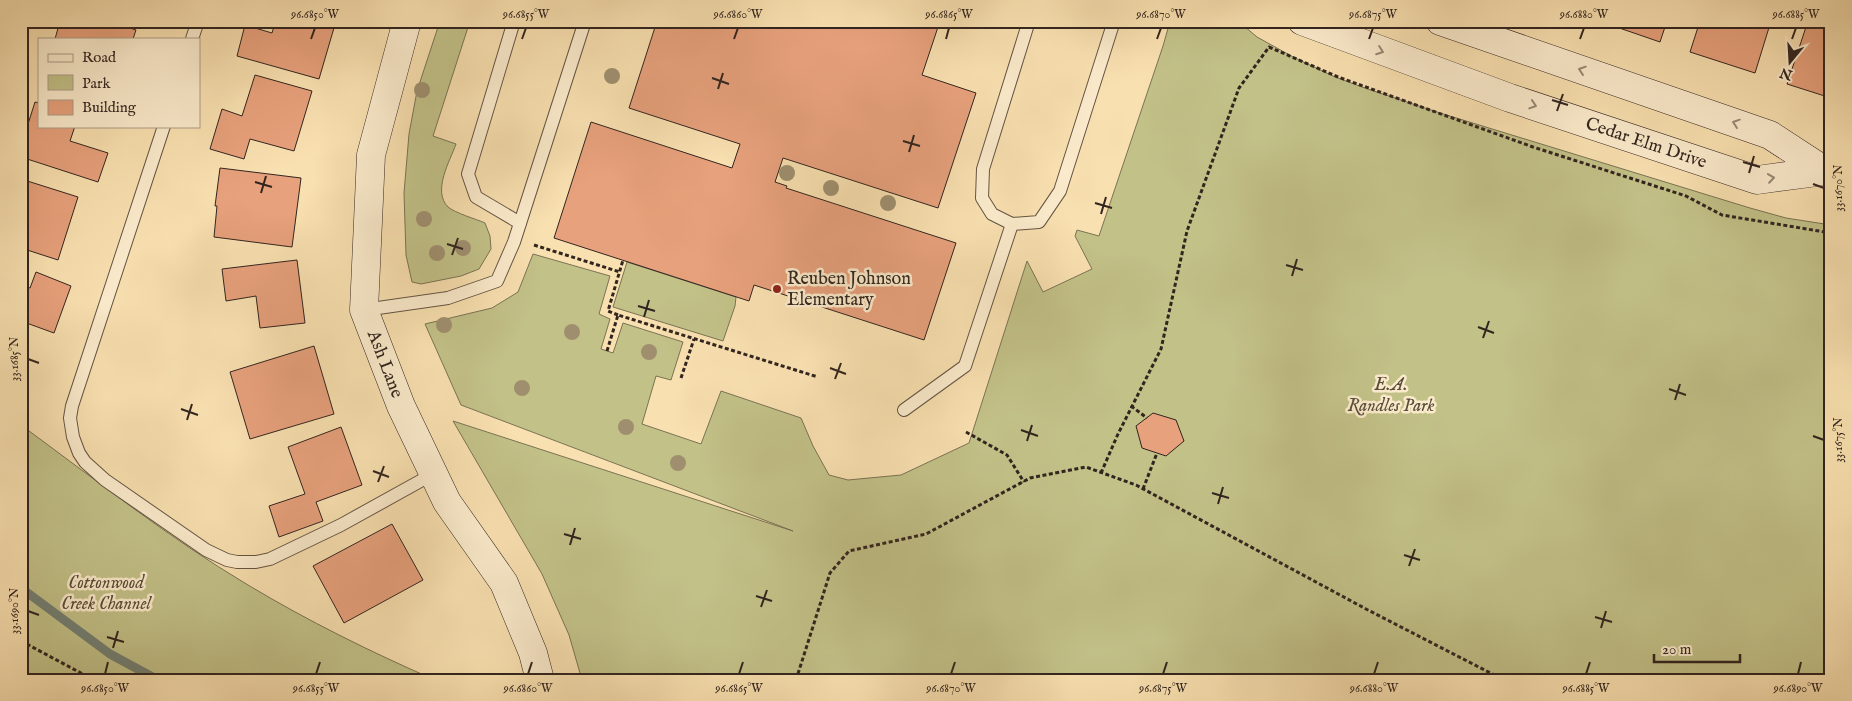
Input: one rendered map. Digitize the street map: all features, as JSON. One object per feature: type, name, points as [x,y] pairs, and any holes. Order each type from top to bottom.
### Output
[{"type":"street","name":"Ash Lane","points":[[407,21],[371,155],[364,310],[401,406],[446,502],[504,584],[533,653],[540,680]]},
{"type":"street","name":"Cedar Elm Drive","points":[[1302,21],[1510,98],[1757,180],[1828,172]]},
{"type":"street","name":"Cedar Elm Drive","points":[[1440,21],[1770,135],[1828,172]]},
{"type":"lane","points":[[192,38],[198,21]]},
{"type":"lane","points":[[514,21],[468,174],[476,197],[520,223]]},
{"type":"lane","points":[[364,310],[448,298],[497,281],[520,223],[585,21]]},
{"type":"lane","points":[[1029,21],[983,169],[982,198],[992,214],[1012,224],[1039,222],[1060,191],[1114,21]]},
{"type":"lane","points":[[163,128],[72,406],[71,427],[74,443],[85,462],[105,480],[206,550],[227,560],[245,563],[270,559],[341,525],[433,474]]},
{"type":"lane","points":[[904,410],[965,366],[1012,224]]},
{"type":"path","points":[[1102,473],[1132,406],[1161,349],[1187,231],[1239,88],[1269,47],[1338,77],[1533,147],[1686,196],[1722,215],[1831,233]]},
{"type":"path","points":[[526,243],[620,272]]},
{"type":"path","points":[[623,260],[608,311],[818,377]]},
{"type":"path","points":[[607,351],[618,315]]},
{"type":"path","points":[[682,378],[694,339]]},
{"type":"path","points":[[1132,406],[1147,418]]},
{"type":"path","points":[[966,432],[1007,455],[1024,482]]},
{"type":"path","points":[[1144,489],[1157,453]]},
{"type":"path","points":[[796,680],[830,573],[849,551],[926,534],[1030,478],[1086,467],[1144,489],[1366,609],[1504,680]]},
{"type":"path","points":[[21,641],[94,680]]},
{"type":"green space","points":[[440,21],[470,21],[433,136],[456,144],[444,176],[442,193],[448,207],[460,214],[485,223],[490,236],[491,249],[479,269],[461,276],[421,284],[412,282],[406,255],[404,193],[409,134],[417,91]]},
{"type":"green space","name":"E.A. Randles Park","points":[[1162,21],[1238,21],[1257,37],[1295,58],[1362,87],[1440,113],[1750,208],[1786,218],[1831,225],[1831,680],[582,680],[569,635],[542,574],[453,421],[793,531],[461,405],[425,324],[492,308],[518,292],[533,254],[610,276],[599,314],[610,319],[601,349],[613,353],[623,323],[683,342],[671,380],[656,376],[642,424],[701,444],[721,391],[801,418],[813,446],[829,475],[848,480],[901,475],[969,443],[1027,261],[1043,292],[1092,269],[1075,236],[1077,230],[1099,236],[1163,46],[1169,25]]},
{"type":"green space","points":[[627,262],[736,297],[735,306],[723,341],[613,307]]},
{"type":"green space","name":"Cottonwood Creek Channel","points":[[21,425],[161,528],[248,585],[340,636],[435,680],[21,680]]},
{"type":"building","points":[[60,21],[109,21],[136,30],[133,38],[55,38]]},
{"type":"building","points":[[269,21],[336,21],[319,79],[237,56],[245,25],[272,33],[275,23]]},
{"type":"building","points":[[657,21],[940,21],[922,75],[976,93],[938,208],[783,158],[775,182],[787,186],[786,188],[956,243],[924,340],[754,285],[749,301],[554,238],[591,122],[732,168],[740,144],[629,108]]},
{"type":"building","points":[[1599,21],[1667,21],[1660,42]]},
{"type":"building","points":[[1700,21],[1771,21],[1755,73],[1690,52]]},
{"type":"building","points":[[1808,21],[1831,21],[1831,98],[1787,84]]},
{"type":"building","points":[[255,75],[312,91],[294,151],[250,139],[244,159],[210,149],[222,109],[242,116]]},
{"type":"building","points":[[35,102],[38,103],[38,128],[74,128],[70,141],[108,153],[98,182],[21,157],[21,146]]},
{"type":"building","points":[[220,168],[301,178],[292,247],[214,237],[217,206],[215,206]]},
{"type":"building","points":[[21,179],[78,197],[58,260],[21,248]]},
{"type":"building","points":[[297,260],[305,323],[260,328],[256,296],[226,301],[222,269]]},
{"type":"building","points":[[36,272],[71,286],[54,333],[21,321],[21,285],[30,288]]},
{"type":"building","points":[[314,346],[334,414],[250,439],[230,372]]},
{"type":"building","points":[[1153,413],[1176,420],[1184,441],[1166,456],[1142,448],[1136,426]]},
{"type":"building","points":[[341,427],[362,485],[316,502],[323,521],[279,537],[269,506],[305,494],[288,447]]},
{"type":"building","points":[[392,524],[423,580],[344,623],[313,566]]},
{"type":"waterway","points":[[21,588],[110,654],[158,680]]},
{"type":"place","name":"Reuben Johnson Elementary","points":[[777,289]]}]
